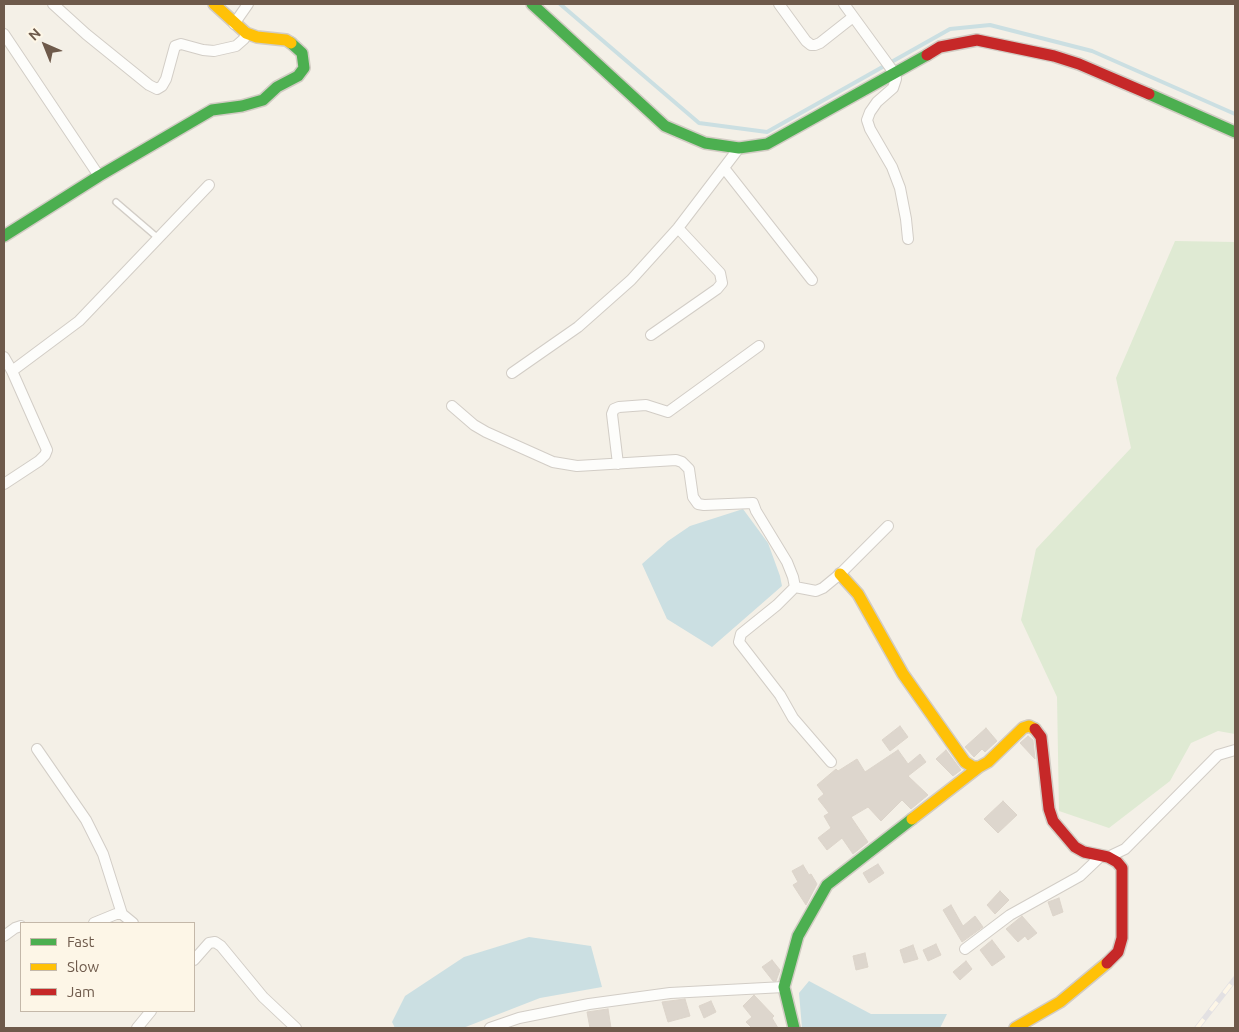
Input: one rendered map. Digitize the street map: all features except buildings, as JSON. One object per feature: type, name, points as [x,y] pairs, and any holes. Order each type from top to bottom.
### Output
[{"type":"street","points":[[53,4],[86,34],[150,86],[157,89],[162,86],[166,79],[175,46],[181,44],[214,51],[236,46],[242,42],[246,33]]},
{"type":"street","points":[[4,236],[100,176],[212,110],[242,106],[263,100],[277,87],[298,76],[304,68],[302,54],[292,42],[257,37],[246,33],[214,4]]},
{"type":"street","points":[[234,24],[248,4]]},
{"type":"street","points":[[532,4],[665,126],[705,143],[739,148],[767,144],[940,47],[976,40],[1054,56],[1078,64],[1235,132]]},
{"type":"street","points":[[779,4],[811,45],[820,43],[853,17]]},
{"type":"street","points":[[844,4],[894,72],[896,79],[893,88],[877,102],[867,120],[870,129],[892,166],[900,188],[908,239]]},
{"type":"street","points":[[4,34],[100,176]]},
{"type":"street","points":[[512,373],[578,327],[631,280],[678,228],[739,148]]},
{"type":"street","points":[[724,168],[812,280]]},
{"type":"street","points":[[12,371],[79,321],[209,185]]},
{"type":"street","points":[[651,336],[717,289],[722,283],[720,273],[678,228]]},
{"type":"street","points":[[618,464],[612,414],[614,410],[618,407],[646,406],[668,412],[759,346]]},
{"type":"street","points":[[4,357],[47,450],[39,461],[4,484]]},
{"type":"street","points":[[452,406],[474,425],[486,432],[553,462],[577,466],[676,460],[682,462],[689,469],[693,497],[698,504],[753,503],[787,562],[795,587]]},
{"type":"street","points":[[795,587],[818,590],[840,574],[888,526]]},
{"type":"street","points":[[840,574],[858,594],[903,674],[965,762],[973,767],[979,767]]},
{"type":"street","points":[[795,587],[777,605],[741,634],[739,642],[780,695],[793,718],[831,762]]},
{"type":"street","points":[[794,1028],[784,987],[798,936],[827,885],[988,762],[1023,728],[1029,726],[1036,730],[1041,737],[1049,809],[1061,832],[1075,847],[1084,852],[1117,862],[1122,868],[1122,938],[1118,952],[1060,1002],[1015,1028]]},
{"type":"street","points":[[37,749],[86,820],[103,854],[122,914],[132,922]]},
{"type":"street","points":[[965,949],[1010,915],[1080,876],[1104,857],[1125,849],[1218,755],[1235,750]]},
{"type":"street","points":[[96,922],[116,914],[122,914]]},
{"type":"street","points":[[4,936],[20,926]]},
{"type":"street","points":[[195,959],[210,943],[215,942],[221,946],[264,997],[296,1028]]},
{"type":"street","points":[[490,1028],[519,1018],[589,1004],[670,994],[784,987]]},
{"type":"street","points":[[137,1028],[150,1012]]},
{"type":"lane","points":[[116,202],[158,238]]},
{"type":"green space","points":[[1175,241],[1235,242],[1235,734],[1218,731],[1191,743],[1170,781],[1109,828],[1059,811],[1057,697],[1021,620],[1036,549],[1131,448],[1116,378]]},
{"type":"shaded area","points":[[743,509],[768,543],[782,586],[712,647],[667,619],[642,564],[668,541],[690,526]]},
{"type":"shaded area","points":[[529,937],[591,946],[602,987],[540,998],[463,1028],[395,1028],[392,1022],[405,996],[464,957]]},
{"type":"shaded area","points":[[809,981],[871,1014],[947,1014],[940,1028],[802,1028],[799,993]]},
{"type":"waterway","points":[[560,4],[699,123],[767,132],[950,29],[990,25],[1092,51],[1235,114]]},
{"type":"railway","points":[[1197,1028],[1235,979]]},
{"type":"traffic: fast","points":[[532,4],[665,126],[705,143],[739,148],[767,144],[927,55]]},
{"type":"traffic: fast","points":[[4,236],[99,176],[212,110],[242,106],[263,100],[277,87],[298,76],[304,68],[302,53],[291,43]]},
{"type":"traffic: fast","points":[[1149,94],[1235,132]]},
{"type":"traffic: fast","points":[[794,1028],[784,987],[798,936],[827,885],[912,819]]},
{"type":"traffic: slow","points":[[214,4],[246,33],[257,37],[286,40],[291,43]]},
{"type":"traffic: slow","points":[[840,574],[858,594],[903,674],[965,762],[973,767],[979,767],[988,762],[1023,728],[1029,726],[1035,729]]},
{"type":"traffic: slow","points":[[912,819],[979,767]]},
{"type":"traffic: slow","points":[[1015,1028],[1060,1002],[1107,963]]},
{"type":"traffic: jam","points":[[927,55],[940,47],[977,40],[1054,56],[1079,64],[1149,94]]},
{"type":"traffic: jam","points":[[1035,729],[1041,737],[1049,809],[1053,821],[1075,847],[1084,852],[1108,857],[1117,862],[1122,868],[1122,938],[1118,952],[1107,963]]}]
